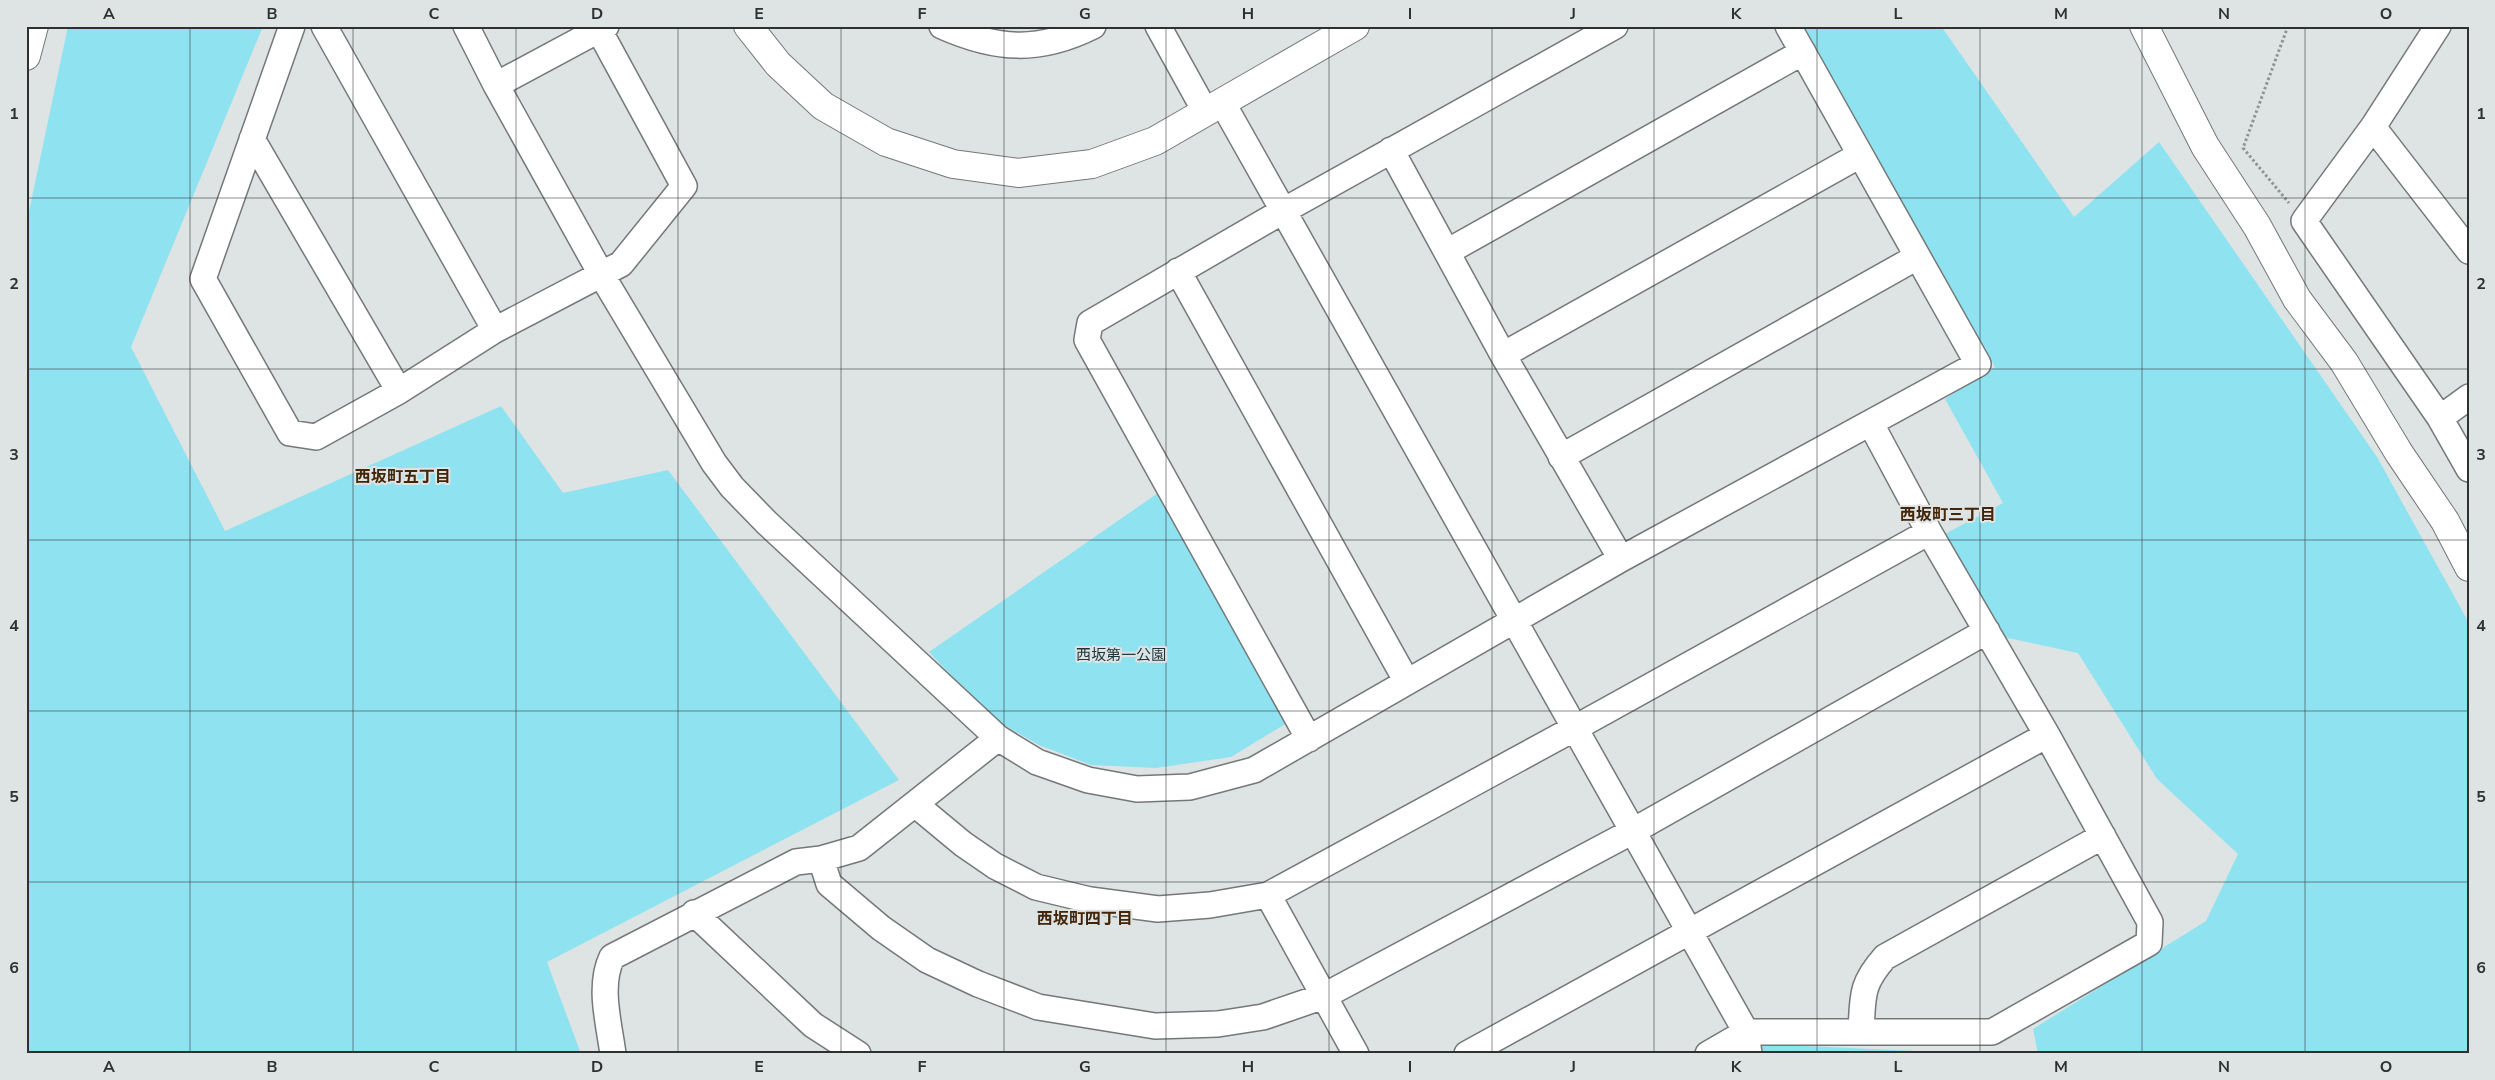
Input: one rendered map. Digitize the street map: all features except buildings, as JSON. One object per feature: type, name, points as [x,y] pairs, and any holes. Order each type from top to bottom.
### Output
[{"type":"street","points":[[26,56],[34,26]]},
{"type":"street","points":[[292,26],[203,279],[290,433],[316,437],[399,391],[495,330],[621,264],[684,186],[603,28],[496,85]]},
{"type":"street","points":[[324,26],[495,330]]},
{"type":"street","points":[[466,26],[496,85],[601,274],[629,318],[693,431],[732,487],[998,738],[1037,762],[1088,780],[1137,789],[1190,786],[1254,770],[1620,560],[1978,364],[1788,26]]},
{"type":"street","points":[[748,26],[778,64],[823,106],[886,142],[954,164],[1018,173],[1092,164],[1155,141],[1355,26]]},
{"type":"street","points":[[942,26],[993,44],[1037,46],[1093,26]]},
{"type":"street","points":[[1158,26],[1283,211],[1690,932],[1748,1043]]},
{"type":"street","points":[[1309,739],[1087,340],[1090,323],[1283,211],[1615,26]]},
{"type":"street","points":[[2144,26],[2206,146],[2257,226],[2297,298],[2344,362],[2399,453],[2445,521],[2469,567]]},
{"type":"street","points":[[2438,26],[2373,127],[2304,221],[2440,418],[2469,469]]},
{"type":"street","points":[[1448,252],[1803,52]]},
{"type":"street","points":[[2373,127],[2465,236]]},
{"type":"street","points":[[252,140],[399,391]]},
{"type":"street","points":[[1391,150],[1503,354],[1620,560]]},
{"type":"street","points":[[1503,354],[1860,155]]},
{"type":"street","points":[[1561,457],[1918,257]]},
{"type":"street","points":[[1178,271],[1407,682]]},
{"type":"street","points":[[2440,418],[2469,397]]},
{"type":"street","points":[[1708,1054],[1748,1043],[1862,1032],[1992,1032],[2149,943],[2150,922],[2047,735],[1929,532],[1871,424]]},
{"type":"street","points":[[916,805],[962,844],[995,866],[1036,887],[1090,900],[1158,909],[1210,905],[1268,895],[1929,532]]},
{"type":"street","points":[[821,859],[828,884],[889,934],[927,960],[978,984],[1038,1007],[1155,1026],[1218,1024],[1262,1016],[1324,996],[1633,831],[1987,631]]},
{"type":"street","points":[[1467,1054],[2047,735]]},
{"type":"street","points":[[613,1054],[606,1003],[606,969],[612,957],[796,862],[821,859],[859,848],[916,805],[998,738]]},
{"type":"street","points":[[1862,1032],[1864,990],[1871,973],[1885,957],[2103,836]]},
{"type":"street","points":[[1268,895],[1356,1054]]},
{"type":"street","points":[[694,913],[813,1025],[858,1054]]},
{"type":"path","points":[[2288,26],[2243,148],[2304,221]]},
{"type":"green space","points":[[68,26],[263,26],[131,347],[225,531],[501,406],[563,493],[668,470],[899,780],[547,962],[581,1054],[26,1054],[26,226]]},
{"type":"green space","points":[[1801,26],[1941,26],[2074,217],[2159,142],[2377,457],[2469,623],[2469,1054],[2038,1054],[2033,1029],[2206,921],[2238,854],[2157,779],[2078,653],[2003,637],[1945,534],[2003,503],[1945,399],[1995,367]]},
{"type":"green space","name":"西坂第一公園","points":[[1158,493],[1287,723],[1231,757],[1156,768],[1091,765],[1039,745],[990,717],[929,652]]},
{"type":"green space","points":[[1761,1044],[1917,1051],[1918,1054],[1762,1054]]},
{"type":"district","name":"西坂町五丁目","points":[[403,476]]},
{"type":"district","name":"西坂町三丁目","points":[[1948,514]]},
{"type":"district","name":"西坂町四丁目","points":[[1085,918]]}]
